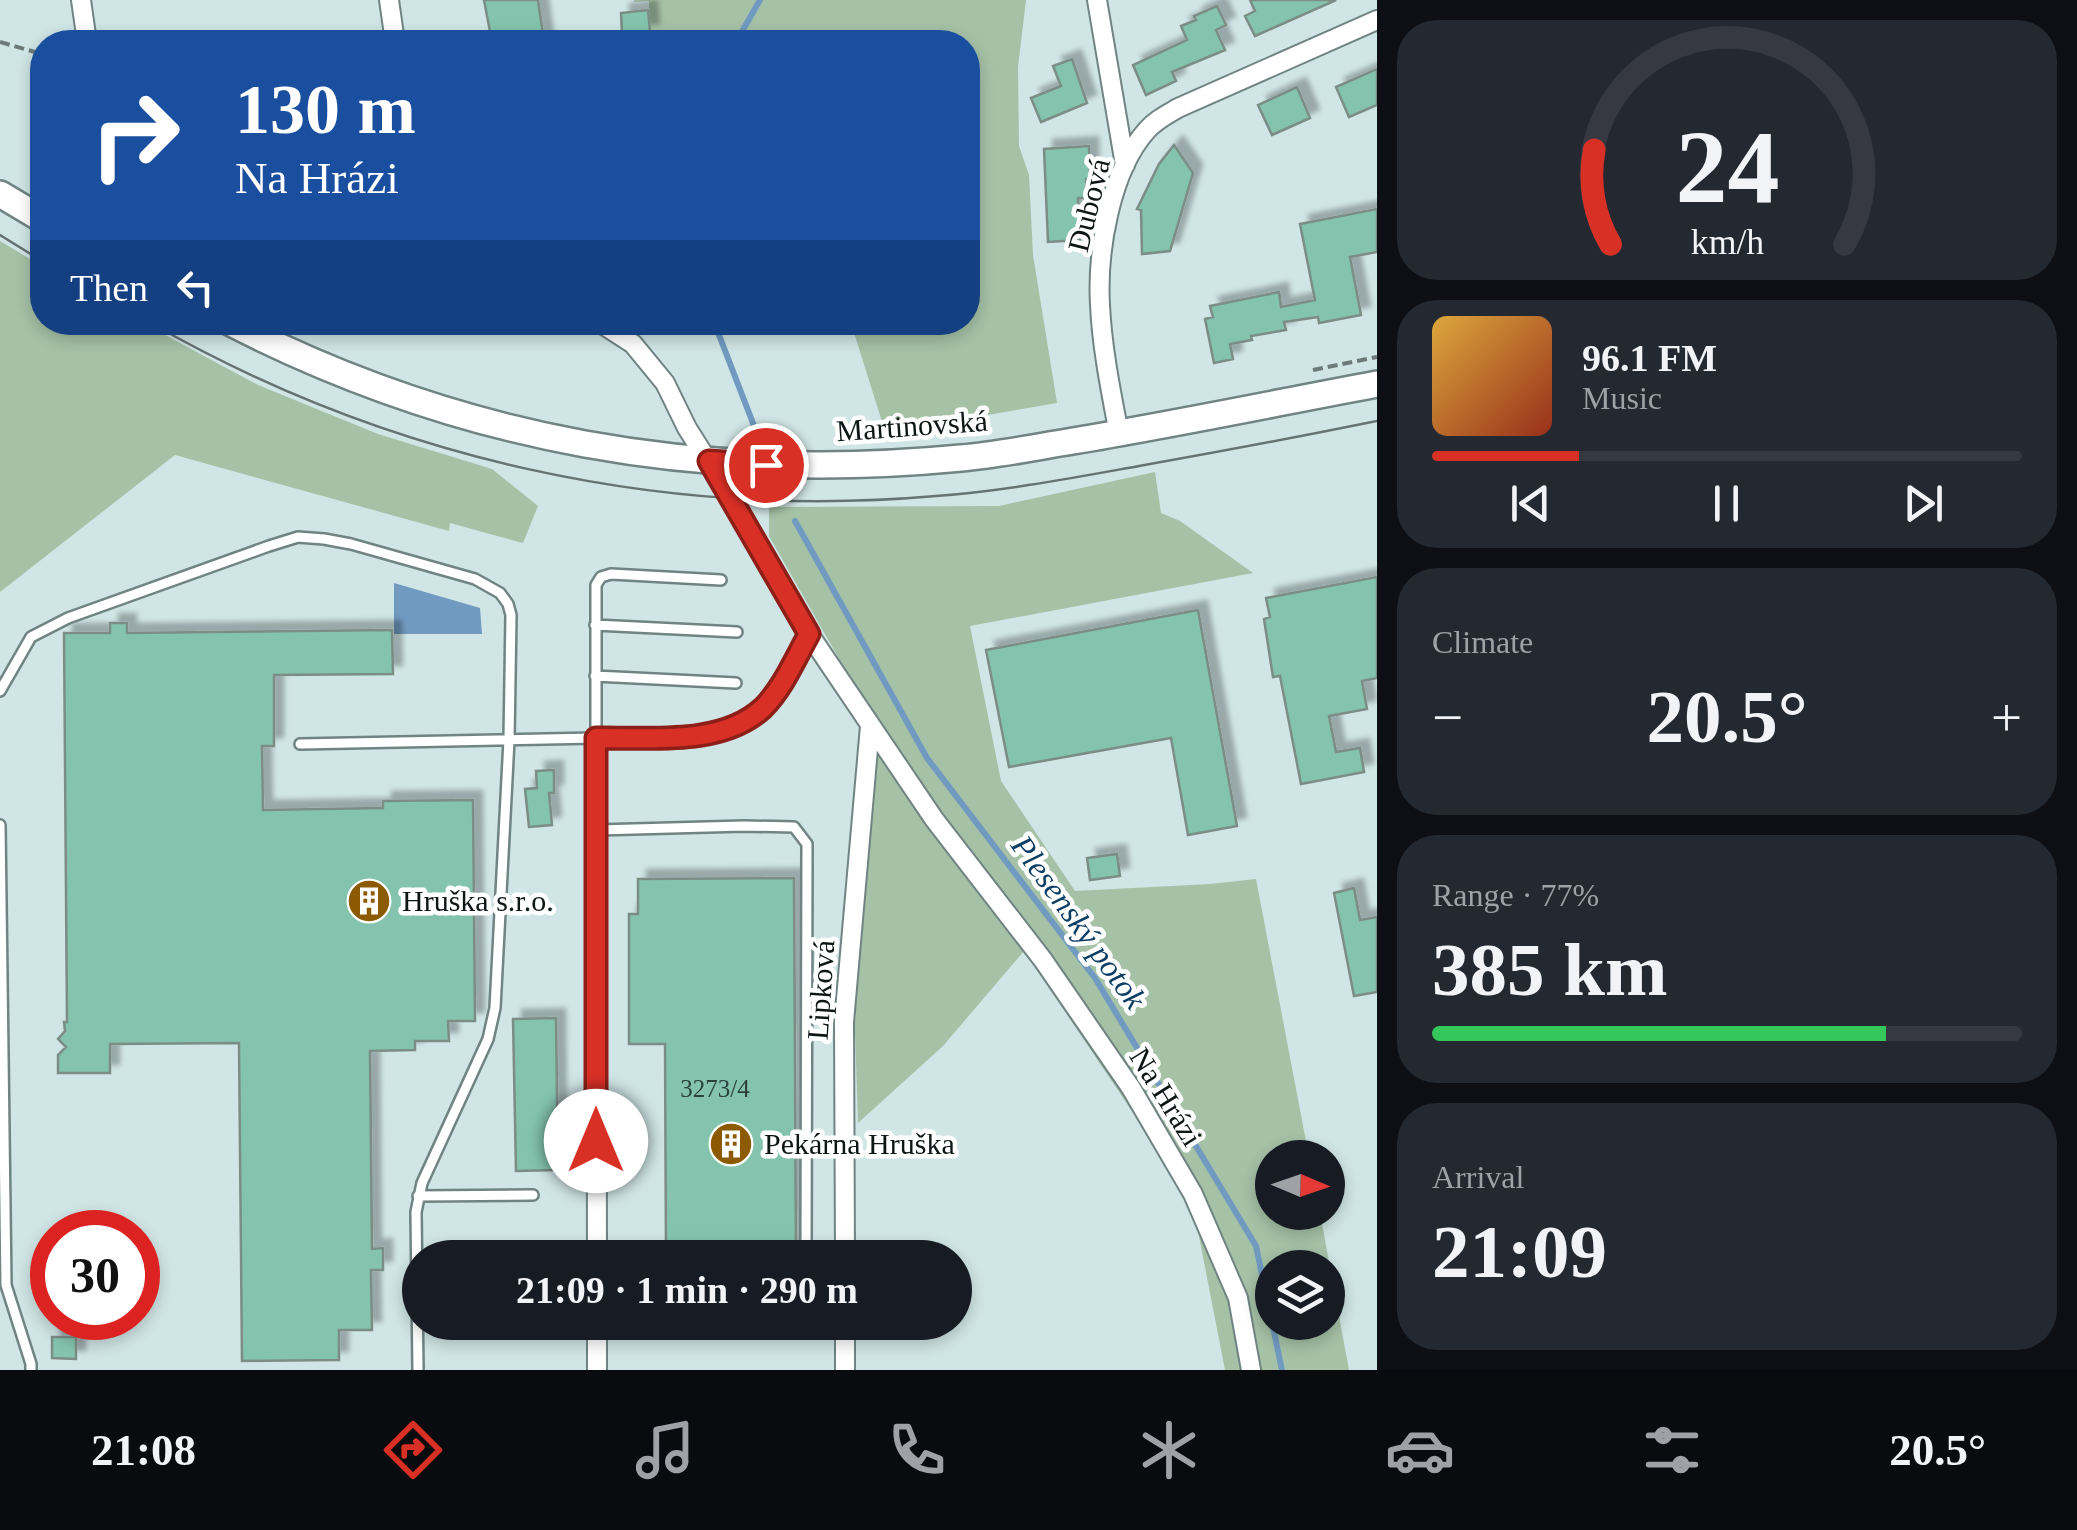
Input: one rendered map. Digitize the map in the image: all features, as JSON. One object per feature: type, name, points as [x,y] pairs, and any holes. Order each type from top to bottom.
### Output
[{"type":"street","points":[[81,0],[85,30]]},
{"type":"street","points":[[389,0],[393,30]]},
{"type":"street","points":[[1097,0],[1124,165]]},
{"type":"street","name":"Dubová","points":[[1119,434],[1100,304],[1100,258],[1114,194],[1133,148],[1157,120],[1178,108],[1377,20]]},
{"type":"street","points":[[0,194],[30,212]]},
{"type":"street","name":"Martinovská","points":[[255,335],[365,384],[541,437],[709,461],[801,466],[965,458],[1119,434],[1377,384]]},
{"type":"street","name":"Na Hrázi","points":[[619,335],[633,344],[665,383],[687,428],[809,634],[870,726],[934,819],[1043,960],[1131,1088],[1194,1194],[1238,1298],[1252,1370]]},
{"type":"street","points":[[596,1240],[596,738],[696,735],[731,728],[749,719],[776,693],[809,634]]},
{"type":"street","name":"Lipková","points":[[845,1240],[844,1022],[870,726]]},
{"type":"street","points":[[597,1340],[597,1370]]},
{"type":"street","points":[[845,1340],[845,1370]]},
{"type":"lane","points":[[0,691],[31,637],[68,618],[289,539],[310,537],[351,544],[475,579],[500,593],[508,604],[509,740],[493,1024],[418,1196],[418,1370]]},
{"type":"lane","points":[[300,744],[596,738],[596,585],[601,578],[611,574],[721,580]]},
{"type":"lane","points":[[595,625],[737,632]]},
{"type":"lane","points":[[596,676],[736,683]]},
{"type":"lane","points":[[0,825],[6,1286],[31,1370]]},
{"type":"lane","points":[[596,830],[794,827],[807,844],[806,1240]]},
{"type":"lane","points":[[418,1196],[533,1195]]},
{"type":"path","points":[[0,42],[30,51]]},
{"type":"path","points":[[1299,373],[1377,357]]},
{"type":"green space","points":[[634,0],[1026,0],[1018,67],[1019,146],[1029,175],[1033,255],[1057,403],[946,422],[883,425],[855,335],[980,335],[980,30],[649,30],[649,1]]},
{"type":"green space","points":[[0,241],[30,259],[30,335],[165,335],[258,385],[378,434],[492,469],[538,506],[523,543],[450,523],[449,531],[175,455],[0,592]]},
{"type":"green space","points":[[1155,472],[1161,513],[1180,521],[1253,573],[970,626],[1001,781],[1075,891],[1256,879],[1306,1140],[1255,1140],[1255,1230],[1323,1230],[1327,1250],[1255,1250],[1255,1340],[1343,1340],[1349,1370],[1225,1370],[1192,1200],[1024,951],[943,1046],[858,1123],[849,844],[879,729],[769,536],[769,507],[999,506]]},
{"type":"water","points":[[394,583],[480,608],[482,634],[394,634]]},
{"type":"building","points":[[484,0],[538,0],[542,30],[490,30]]},
{"type":"building","points":[[1250,0],[1336,0],[1255,36],[1245,16],[1255,11]]},
{"type":"building","points":[[1217,6],[1226,25],[1216,30],[1225,50],[1172,72],[1176,81],[1146,95],[1133,65],[1187,40],[1181,26]]},
{"type":"building","points":[[648,10],[650,30],[622,30],[621,13]]},
{"type":"building","points":[[1072,59],[1087,103],[1041,122],[1031,98],[1061,86],[1053,66]]},
{"type":"building","points":[[1377,69],[1377,105],[1349,117],[1336,87]]},
{"type":"building","points":[[1297,87],[1310,118],[1272,135],[1258,105]]},
{"type":"building","points":[[1174,145],[1193,173],[1170,251],[1142,254],[1141,210],[1137,209],[1159,164]]},
{"type":"building","points":[[1089,146],[1087,198],[1078,198],[1080,240],[1048,242],[1044,149]]},
{"type":"building","points":[[1377,209],[1377,252],[1350,257],[1361,315],[1319,323],[1318,317],[1284,322],[1286,330],[1230,344],[1233,359],[1214,363],[1205,319],[1213,317],[1210,306],[1279,292],[1281,307],[1315,300],[1300,224]]},
{"type":"building","points":[[1377,577],[1377,678],[1362,681],[1367,709],[1329,716],[1336,752],[1360,748],[1364,772],[1301,784],[1280,676],[1273,677],[1264,619],[1270,617],[1266,598]]},
{"type":"building","points":[[1198,610],[1237,826],[1188,835],[1171,738],[1009,767],[986,650]]},
{"type":"building","points":[[110,623],[127,623],[127,633],[392,630],[393,674],[274,675],[274,746],[262,746],[263,810],[383,808],[383,801],[473,800],[475,1021],[448,1021],[449,1041],[415,1041],[415,1050],[370,1051],[372,1249],[383,1248],[383,1270],[371,1270],[372,1330],[339,1330],[339,1360],[242,1361],[239,1043],[110,1044],[110,1073],[58,1073],[58,1055],[66,1047],[58,1039],[67,1022],[64,633],[110,633]]},
{"type":"building","points":[[554,770],[554,793],[549,793],[552,825],[529,827],[525,789],[537,788],[536,771]]},
{"type":"building","points":[[1117,854],[1120,876],[1090,880],[1087,858]]},
{"type":"building","name":"Pekárna Hruška","points":[[794,878],[796,1240],[666,1240],[665,1044],[629,1044],[629,914],[638,914],[638,879]]},
{"type":"building","points":[[1354,888],[1360,920],[1377,917],[1377,992],[1354,996],[1334,893]]},
{"type":"building","points":[[556,1018],[558,1170],[516,1171],[513,1019]]},
{"type":"building","points":[[52,1340],[76,1340],[76,1359],[52,1358]]},
{"type":"waterway","name":"Plesenský potok","points":[[743,30],[760,0]]},
{"type":"waterway","name":"Plesenský potok","points":[[719,335],[756,431]]},
{"type":"waterway","name":"Plesenský potok","points":[[795,521],[927,758],[1095,978],[1256,1246],[1282,1370]]},
{"type":"tram line","points":[[0,235],[30,254]]},
{"type":"tram line","points":[[174,335],[240,370],[334,410],[431,444],[529,469],[630,488],[731,498],[833,501],[987,491],[1377,421]]},
{"type":"place","name":"Hruška s.r.o.","points":[[369,901]]},
{"type":"place","name":"Pekárna Hruška","points":[[731,1144]]},
{"type":"route","points":[[596,1141],[596,738],[696,735],[731,728],[749,719],[776,693],[809,634],[709,461],[766,465]]}]
